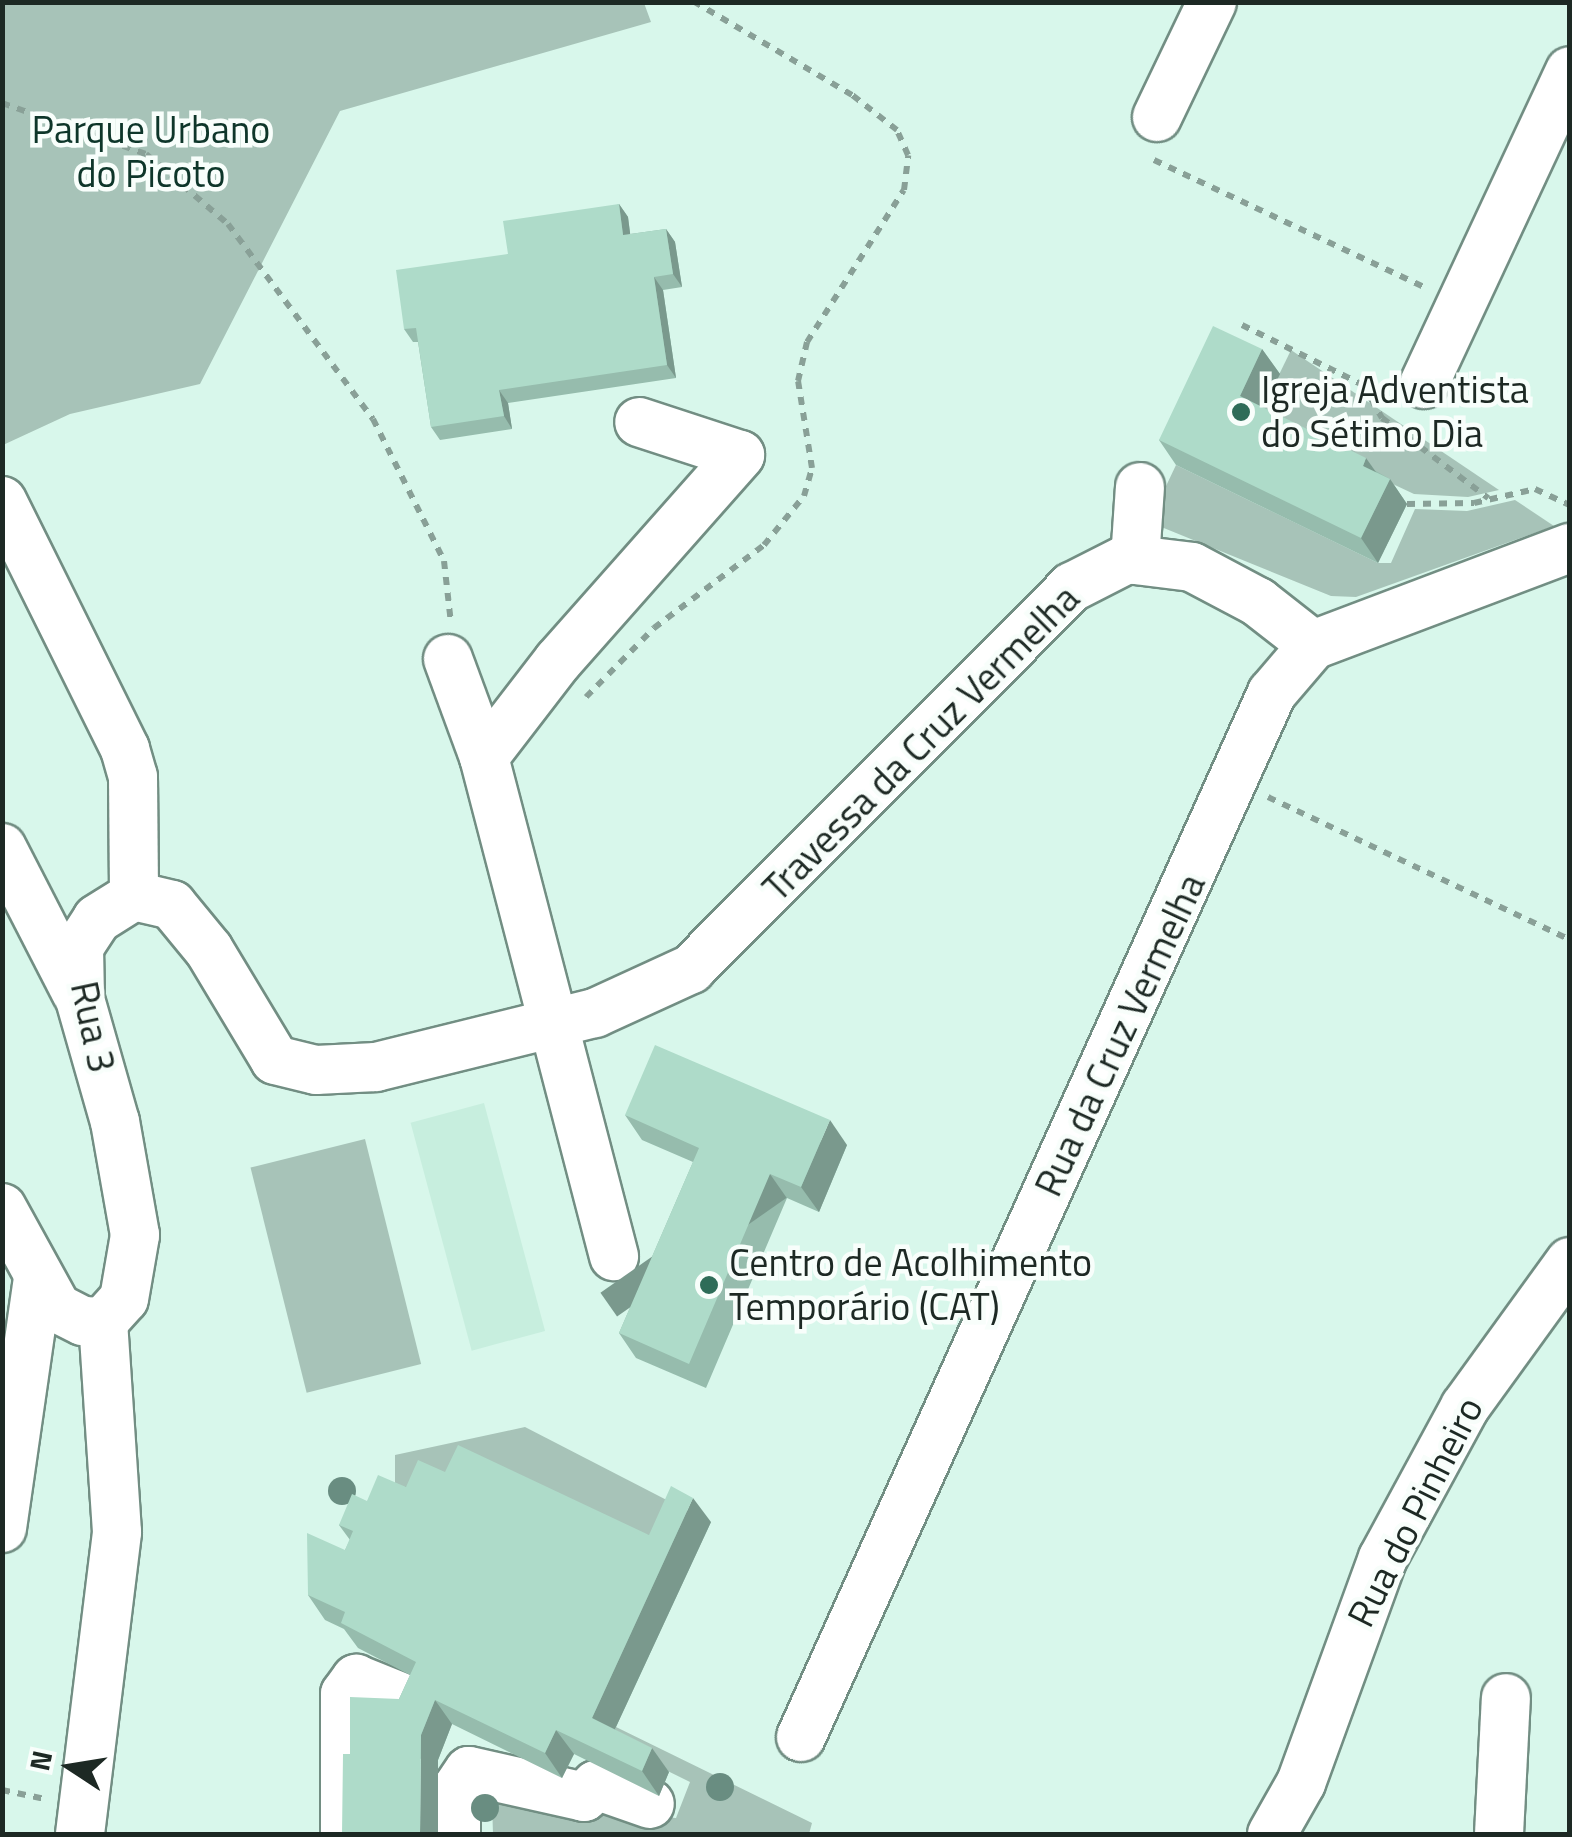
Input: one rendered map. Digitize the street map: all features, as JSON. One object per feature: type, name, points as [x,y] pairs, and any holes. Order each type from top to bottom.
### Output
[{"type":"street","points":[[1158,117],[1212,2]]},
{"type":"street","points":[[1424,384],[1570,71]]},
{"type":"street","points":[[484,757],[558,661],[740,455],[639,422]]},
{"type":"street","points":[[1140,487],[1135,560],[1192,567],[1258,602],[1314,645]]},
{"type":"street","points":[[2,501],[124,748],[133,776],[134,896],[172,905],[209,950],[275,1060],[316,1070],[376,1067],[550,1026]]},
{"type":"street","name":"Rua da Cruz Vermelha","points":[[802,1737],[1272,693],[1314,645],[1570,548]]},
{"type":"street","name":"Travessa da Cruz Vermelha","points":[[550,1026],[595,1014],[691,969],[1072,587],[1135,560]]},
{"type":"street","points":[[448,659],[484,757],[550,1026],[614,1256]]},
{"type":"street","points":[[2,848],[80,999]]},
{"type":"street","name":"Rua 3","points":[[103,1322],[124,1298],[135,1234],[115,1122],[80,999],[79,947],[98,919],[134,896]]},
{"type":"street","points":[[2,1208],[57,1308],[83,1322],[103,1322],[116,1532],[80,1834]]},
{"type":"street","name":"Rua do Pinheiro","points":[[1272,1834],[1301,1783],[1383,1558],[1465,1407],[1570,1262]]},
{"type":"street","points":[[2,1528],[38,1278]]},
{"type":"street","points":[[345,1834],[345,1694],[356,1678],[413,1702]]},
{"type":"street","points":[[1499,1834],[1506,1698]]},
{"type":"street","points":[[456,1834],[456,1790],[469,1771],[584,1797],[596,1785],[650,1804]]},
{"type":"path","points":[[580,702],[654,628],[786,524],[812,468],[798,381],[807,342],[904,190],[908,155],[898,130],[852,95],[695,2]]},
{"type":"path","points":[[2,103],[146,154],[228,224],[343,373],[415,502],[444,561],[452,599],[448,659]]},
{"type":"path","points":[[1158,117],[1140,153],[1460,304]]},
{"type":"path","points":[[1242,325],[1363,385],[1382,418],[1488,498]]},
{"type":"path","points":[[1407,504],[1488,498],[1535,489],[1570,505]]},
{"type":"path","points":[[1234,781],[1570,940]]},
{"type":"shaded area","points":[[484,1103],[545,1331],[472,1351],[411,1123]]},
{"type":"green space","name":"Parque Urbano do Picoto","points":[[3,3],[644,3],[651,22],[340,111],[200,384],[70,414],[3,445]]},
{"type":"green space","points":[[1291,350],[1499,490],[1468,497],[1414,494],[1257,420]]},
{"type":"green space","points":[[1176,465],[1378,563],[1391,563],[1415,509],[1467,511],[1515,500],[1554,526],[1356,597],[1331,596],[1149,522]]},
{"type":"green space","points":[[365,1139],[421,1364],[307,1393],[251,1168]]},
{"type":"green space","points":[[525,1427],[688,1511],[666,1559],[395,1499],[395,1455]]},
{"type":"green space","points":[[616,1727],[812,1823],[809,1834],[493,1834],[492,1803],[676,1818],[690,1782],[609,1742]]},
{"type":"building","points":[[619,204],[623,235],[666,229],[673,274],[654,277],[667,365],[499,390],[504,416],[431,427],[416,328],[404,329],[396,270],[508,254],[503,221]]},
{"type":"building","name":"Igreja Adventista do Sétimo Dia","points":[[1213,326],[1262,349],[1240,396],[1366,458],[1363,466],[1390,479],[1361,538],[1159,440]]},
{"type":"building","name":"Centro de Acolhimento Temporário (CAT)","points":[[655,1045],[830,1120],[801,1187],[770,1174],[689,1364],[619,1333],[699,1148],[625,1115]]},
{"type":"building","points":[[458,1445],[649,1535],[671,1486],[693,1498],[592,1718],[652,1748],[642,1771],[556,1730],[545,1753],[435,1700],[421,1735],[420,1834],[342,1834],[343,1754],[350,1754],[350,1697],[399,1699],[416,1662],[341,1623],[345,1612],[308,1595],[307,1533],[345,1550],[353,1531],[339,1525],[352,1494],[367,1501],[378,1475],[406,1487],[418,1460],[445,1472]]},
{"type":"place","name":"Igreja Adventista do Sétimo Dia","points":[[1241,412]]},
{"type":"place","name":"Centro de Acolhimento Temporário (CAT)","points":[[709,1285]]}]
